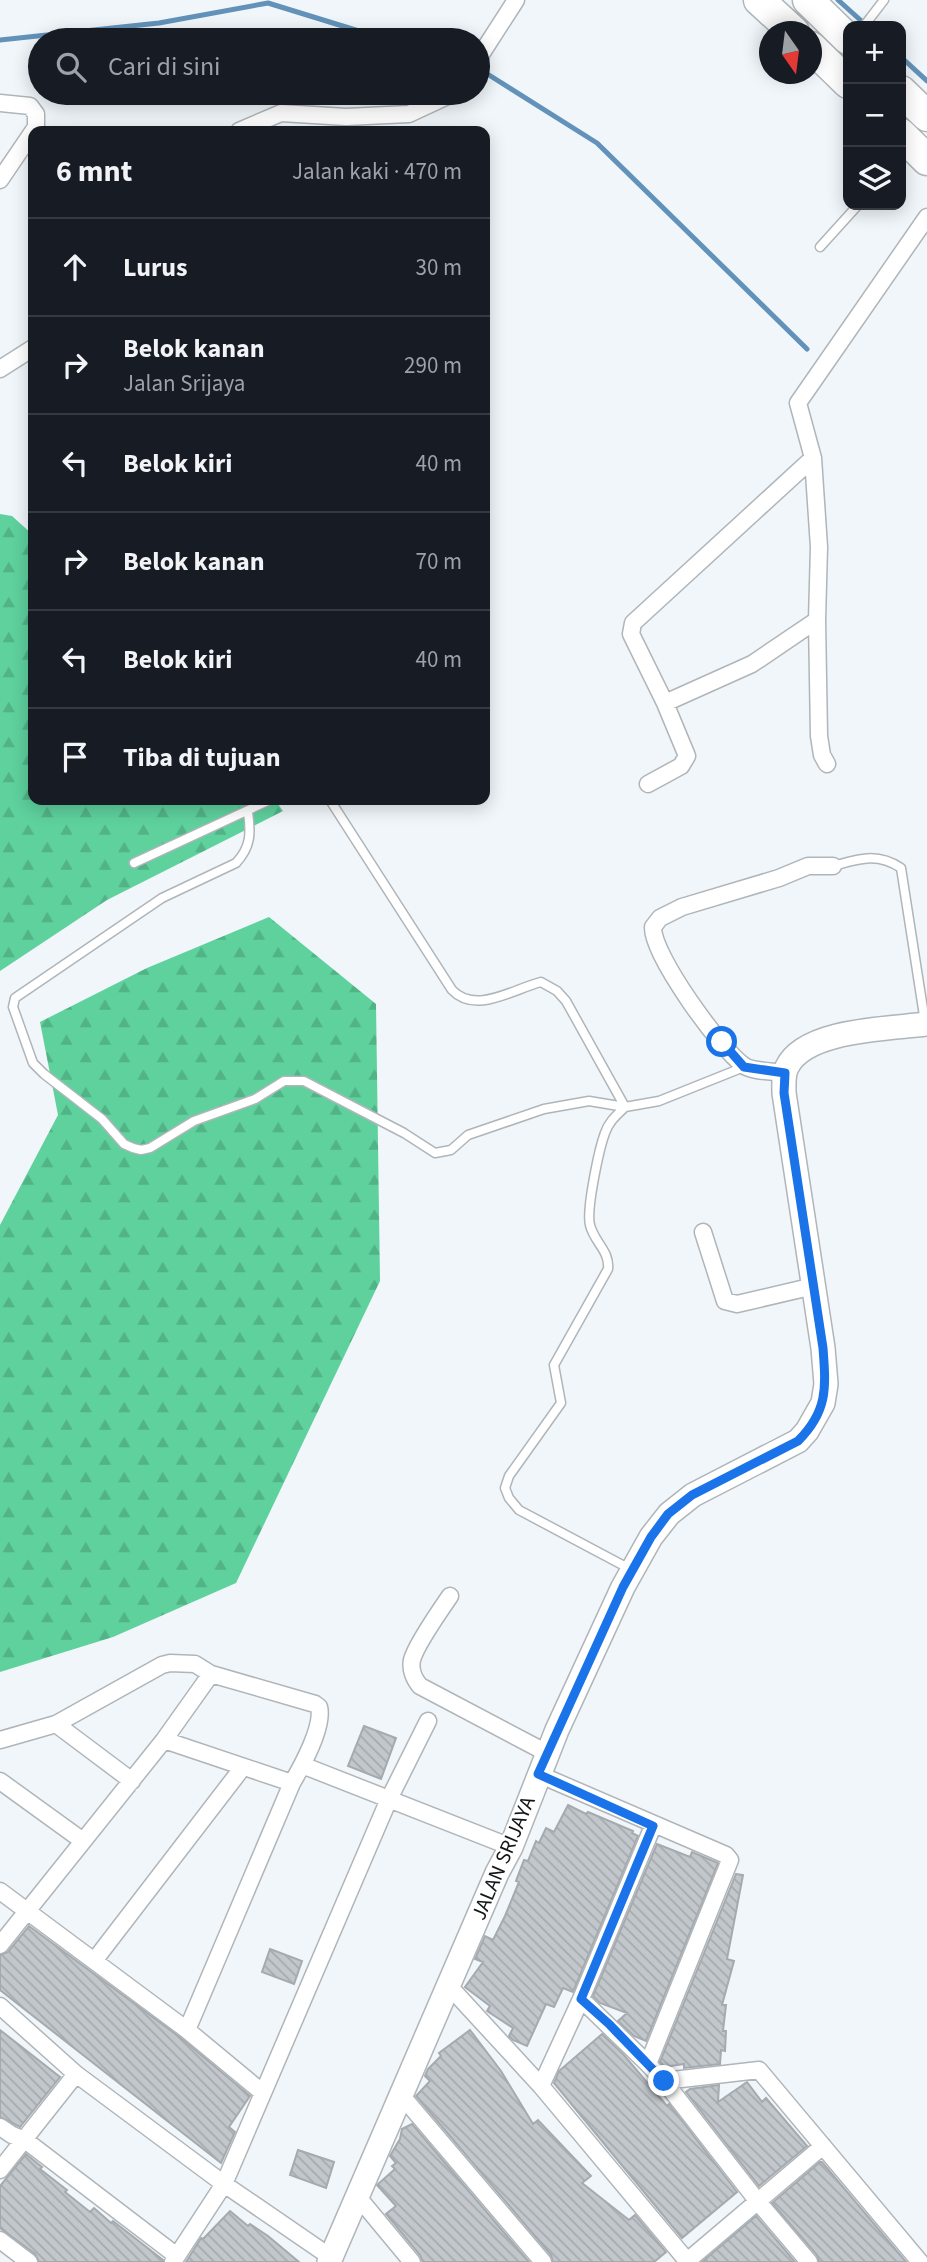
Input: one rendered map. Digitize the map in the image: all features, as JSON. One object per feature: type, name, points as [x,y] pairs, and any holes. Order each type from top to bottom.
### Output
[{"type":"highway","points":[[759,0],[782,21]]},
{"type":"highway","points":[[808,0],[843,34]]},
{"type":"highway","points":[[822,58],[843,78]]},
{"type":"highway","points":[[906,96],[927,116]]},
{"type":"street","points":[[490,41],[516,0]]},
{"type":"street","points":[[0,103],[30,106],[36,114],[36,126]]},
{"type":"street","points":[[251,126],[281,113],[346,117],[409,114],[428,105]]},
{"type":"street","points":[[0,180],[28,139]]},
{"type":"street","points":[[827,764],[822,755],[819,736],[819,547],[813,458],[798,403],[927,217]]},
{"type":"street","points":[[0,369],[28,351]]},
{"type":"street","points":[[648,784],[681,766],[686,759],[665,703],[631,634],[633,623],[813,458]]},
{"type":"street","points":[[665,703],[752,664],[817,620]]},
{"type":"street","points":[[833,866],[808,866],[779,878],[682,907],[660,918],[653,927],[656,946],[673,978],[744,1067],[785,1073],[788,1064],[799,1050],[828,1037],[926,1024]]},
{"type":"street","name":"JALAN SRIJAYA","points":[[330,2260],[497,1873],[511,1847],[543,1764],[651,1537],[668,1514],[692,1495],[798,1441],[817,1417],[823,1403],[826,1384],[814,1286],[784,1093],[785,1073]]},
{"type":"street","points":[[703,1232],[725,1301],[737,1304],[814,1286]]},
{"type":"street","points":[[450,1596],[412,1659],[413,1675],[419,1686],[543,1764],[653,1826],[726,1855],[731,1863],[648,2064]]},
{"type":"street","points":[[0,1740],[56,1724],[170,1663],[195,1664],[211,1674],[319,1707],[319,1720],[302,1765],[187,2030]]},
{"type":"street","points":[[0,1945],[164,1740],[211,1674]]},
{"type":"street","points":[[0,2127],[12,2136],[24,2140],[175,2259],[225,2184],[389,1799],[428,1721]]},
{"type":"street","points":[[56,1724],[132,1780]]},
{"type":"street","points":[[164,1740],[292,1783]]},
{"type":"street","points":[[302,1765],[511,1847]]},
{"type":"street","points":[[93,1961],[243,1767]]},
{"type":"street","points":[[0,1781],[83,1841]]},
{"type":"street","points":[[541,2086],[581,1999],[653,1826]]},
{"type":"street","points":[[0,1891],[187,2030],[263,2092]]},
{"type":"street","points":[[449,1986],[541,2086],[687,2262],[823,2147]]},
{"type":"street","points":[[581,1999],[664,2081],[759,2203],[809,2262]]},
{"type":"street","points":[[0,2006],[76,2074],[330,2260]]},
{"type":"street","points":[[664,2081],[759,2070],[920,2262]]},
{"type":"street","points":[[0,2171],[76,2074]]},
{"type":"street","points":[[402,2096],[543,2262]]},
{"type":"street","points":[[358,2197],[412,2262]]},
{"type":"street","points":[[0,2240],[29,2262]]},
{"type":"lane","points":[[868,21],[882,3]]},
{"type":"lane","points":[[820,247],[853,210]]},
{"type":"lane","points":[[134,863],[260,805]]},
{"type":"lane","points":[[333,805],[452,990],[460,998],[482,1001],[541,982],[549,985],[566,1001],[625,1107]]},
{"type":"lane","points":[[248,811],[251,834],[244,855],[236,863],[162,898],[15,998],[13,1007],[33,1063],[102,1119],[124,1144],[141,1150],[150,1148],[194,1121],[255,1099],[284,1081],[304,1081],[404,1133],[435,1153],[451,1150],[468,1135],[544,1109],[571,1102],[600,1102],[625,1107],[659,1101],[744,1067]]},
{"type":"lane","points":[[833,866],[866,856],[891,862],[901,868],[926,1024]]},
{"type":"lane","points":[[625,1107],[612,1119],[605,1133],[589,1213],[594,1236],[608,1259],[608,1269],[554,1365],[561,1403],[509,1476],[505,1488],[519,1510],[633,1570]]},
{"type":"green space","points":[[0,514],[12,516],[28,530],[28,805],[279,805],[283,811],[107,900],[0,971]]},
{"type":"green space","points":[[269,917],[376,1004],[380,1281],[236,1583],[113,1637],[0,1672],[0,1225],[58,1115],[40,1022],[147,968]]},
{"type":"building","points":[[364,1726],[396,1738],[381,1779],[348,1766]]},
{"type":"building","points":[[568,1805],[633,1831],[632,1833],[638,1836],[573,1992],[563,1988],[554,2007],[546,2004],[527,2046],[513,2040],[509,2036],[513,2028],[487,2011],[490,2006],[465,1987],[483,1962],[475,1959],[485,1936],[493,1940],[505,1916],[519,1882],[516,1881],[524,1860],[528,1861],[536,1841],[539,1843],[546,1828],[554,1832]]},
{"type":"building","points":[[657,1844],[690,1857],[692,1852],[718,1863],[646,2041],[634,2036],[618,2021],[627,2013],[600,2003],[593,1996]]},
{"type":"building","points":[[736,1874],[743,1875],[727,1959],[734,1961],[722,2005],[726,2005],[723,2031],[726,2031],[725,2051],[721,2050],[720,2064],[665,2067],[660,2062]]},
{"type":"building","points":[[29,1926],[181,2038],[250,2096],[229,2127],[235,2132],[221,2163],[0,1990],[0,1955],[8,1952]]},
{"type":"building","points":[[270,1949],[302,1961],[294,1984],[262,1972]]},
{"type":"building","points":[[0,2030],[60,2077],[20,2127],[0,2117]]},
{"type":"building","points":[[470,2030],[501,2071],[533,2124],[538,2120],[591,2176],[582,2183],[629,2220],[635,2215],[666,2252],[654,2262],[553,2262],[551,2255],[416,2096],[430,2081],[425,2076],[441,2056],[439,2053]]},
{"type":"building","points":[[602,2034],[623,2054],[667,2106],[669,2104],[737,2192],[682,2238],[554,2083],[559,2071]]},
{"type":"building","points":[[747,2082],[762,2102],[766,2098],[807,2146],[759,2186],[686,2092],[690,2089],[719,2085],[718,2102]]},
{"type":"building","points":[[412,2124],[529,2262],[423,2262],[386,2214],[396,2206],[377,2185],[395,2169],[392,2166],[396,2163],[390,2156],[400,2139],[402,2129]]},
{"type":"building","points":[[298,2150],[334,2162],[326,2188],[290,2175]]},
{"type":"building","points":[[26,2154],[90,2212],[94,2208],[111,2223],[113,2221],[163,2262],[39,2262],[35,2254],[0,2228],[0,2186]]},
{"type":"building","points":[[820,2162],[906,2262],[819,2262],[817,2255],[772,2203]]},
{"type":"building","points":[[230,2211],[248,2226],[250,2224],[268,2236],[299,2262],[186,2262],[201,2238]]},
{"type":"building","points":[[756,2216],[795,2262],[702,2262]]},
{"type":"waterway","points":[[838,0],[861,21]]},
{"type":"waterway","points":[[112,28],[159,23],[268,3],[349,28]]},
{"type":"waterway","points":[[0,40],[28,37]]},
{"type":"waterway","points":[[906,62],[927,81]]},
{"type":"waterway","points":[[490,76],[597,143],[807,349]]},
{"type":"route","points":[[664,2081],[581,1999],[653,1826],[538,1774],[623,1587],[651,1537],[668,1514],[692,1495],[798,1441],[817,1417],[823,1403],[826,1384],[823,1348],[784,1093],[785,1073],[744,1067],[722,1042]]}]
